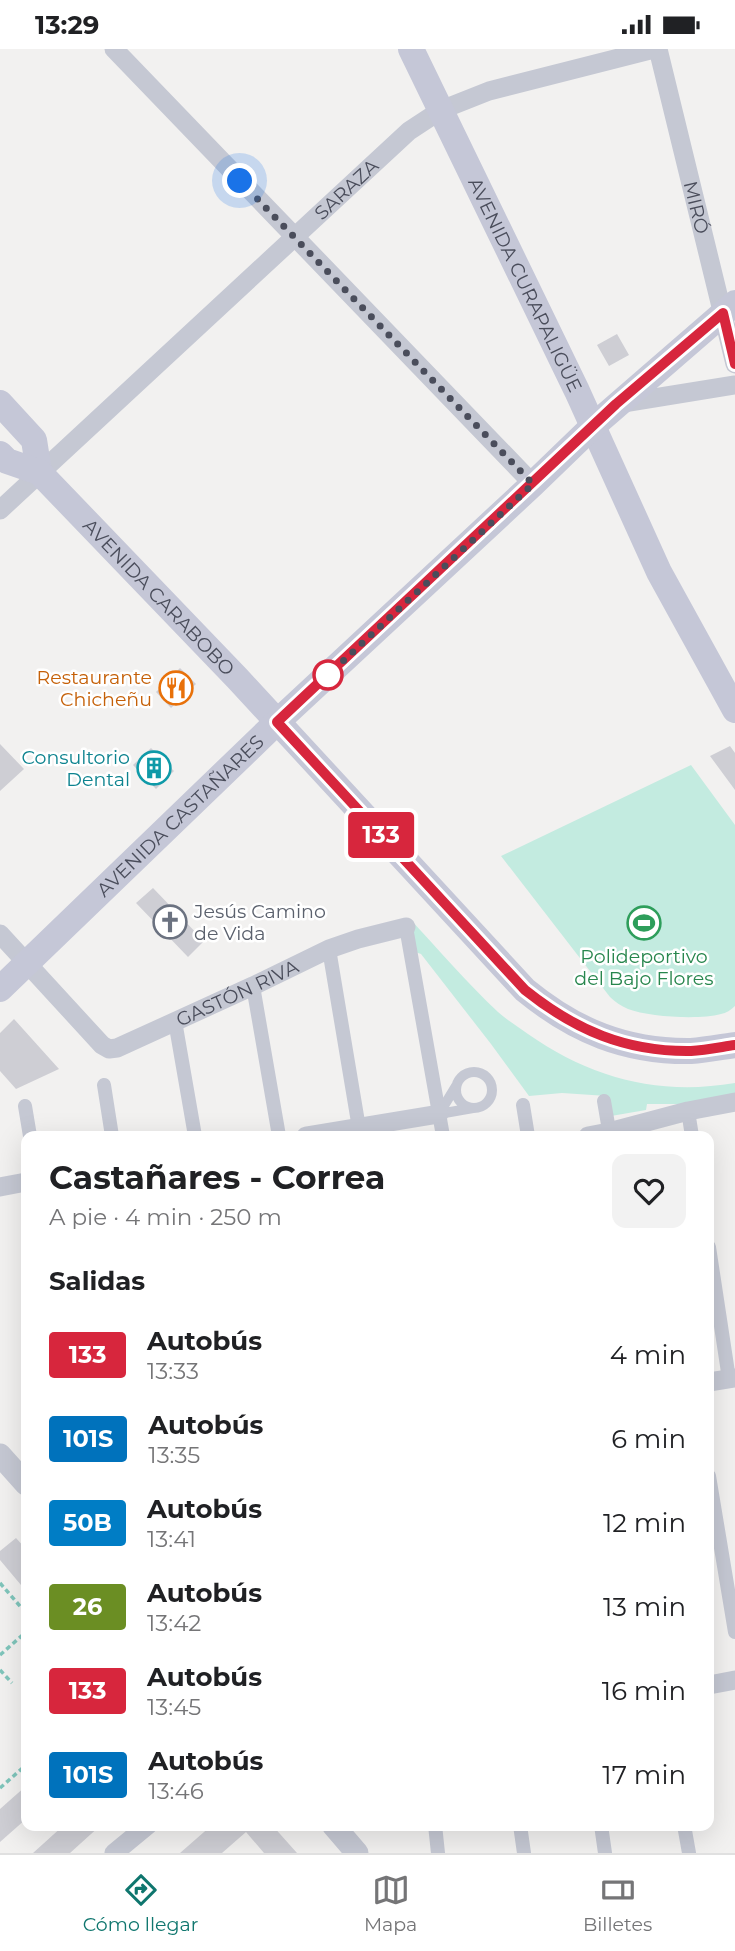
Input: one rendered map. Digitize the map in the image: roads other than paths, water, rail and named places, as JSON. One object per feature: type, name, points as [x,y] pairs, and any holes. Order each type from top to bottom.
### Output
[{"type":"main road","name":"AVENIDA CURAPALIGÜE","points":[[411,49],[571,379],[659,572],[735,710]]},
{"type":"main road","name":"AVENIDA CASTAÑARES","points":[[0,989],[277,722],[592,426],[729,308]]},
{"type":"main road","points":[[0,404],[34,440],[39,472]]},
{"type":"main road","name":"AVENIDA CARABOBO","points":[[0,454],[7,461],[39,472],[277,722],[525,990],[547,1008],[599,1036],[624,1044],[694,1051],[735,1045]]},
{"type":"street","points":[[114,49],[533,484]]},
{"type":"street","name":"SARAZA","points":[[0,510],[409,131],[441,110],[489,92],[656,49]]},
{"type":"street","name":"MIRÓ","points":[[656,49],[729,308],[735,364]]},
{"type":"street","points":[[616,404],[735,385]]},
{"type":"street","points":[[406,927],[442,1131]]},
{"type":"street","name":"GASTÓN RIVA","points":[[27,963],[102,1045],[110,1049],[330,949],[406,927]]},
{"type":"street","points":[[0,934],[27,963]]},
{"type":"street","points":[[330,949],[360,1131],[439,1114]]},
{"type":"street","points":[[253,986],[278,1131]]},
{"type":"street","points":[[175,1021],[194,1131]]},
{"type":"street","points":[[104,1085],[111,1131]]},
{"type":"street","points":[[604,1101],[609,1131]]},
{"type":"street","points":[[619,1131],[688,1111],[735,1103]]},
{"type":"street","points":[[523,1105],[527,1131]]},
{"type":"street","points":[[25,1106],[29,1131]]},
{"type":"street","points":[[688,1111],[691,1131]]},
{"type":"street","points":[[0,1187],[21,1183]]},
{"type":"street","points":[[714,1276],[732,1379],[714,1382]]},
{"type":"street","points":[[0,1455],[21,1478]]},
{"type":"street","points":[[714,1506],[735,1632]]},
{"type":"street","points":[[714,1684],[735,1680]]},
{"type":"street","points":[[114,1853],[141,1831]]},
{"type":"street","points":[[338,1831],[357,1853]]},
{"type":"street","points":[[436,1831],[438,1853]]},
{"type":"street","points":[[521,1831],[524,1853]]},
{"type":"street","points":[[602,1831],[605,1853]]},
{"type":"street","points":[[685,1831],[689,1853]]},
{"type":"lane","points":[[472,1072],[488,1078],[492,1095],[489,1100],[479,1107],[439,1114],[461,1077],[472,1072]]},
{"type":"lane","points":[[458,1082],[456,1094],[462,1104],[479,1107]]},
{"type":"place","name":"Restaurante Chicheñu","points":[[176,688]]},
{"type":"place","name":"Consultorio Dental","points":[[154,768]]},
{"type":"place","name":"Jesús Camino de Vida","points":[[170,922]]},
{"type":"place","name":"Polideportivo del Bajo Flores","points":[[644,923]]}]
